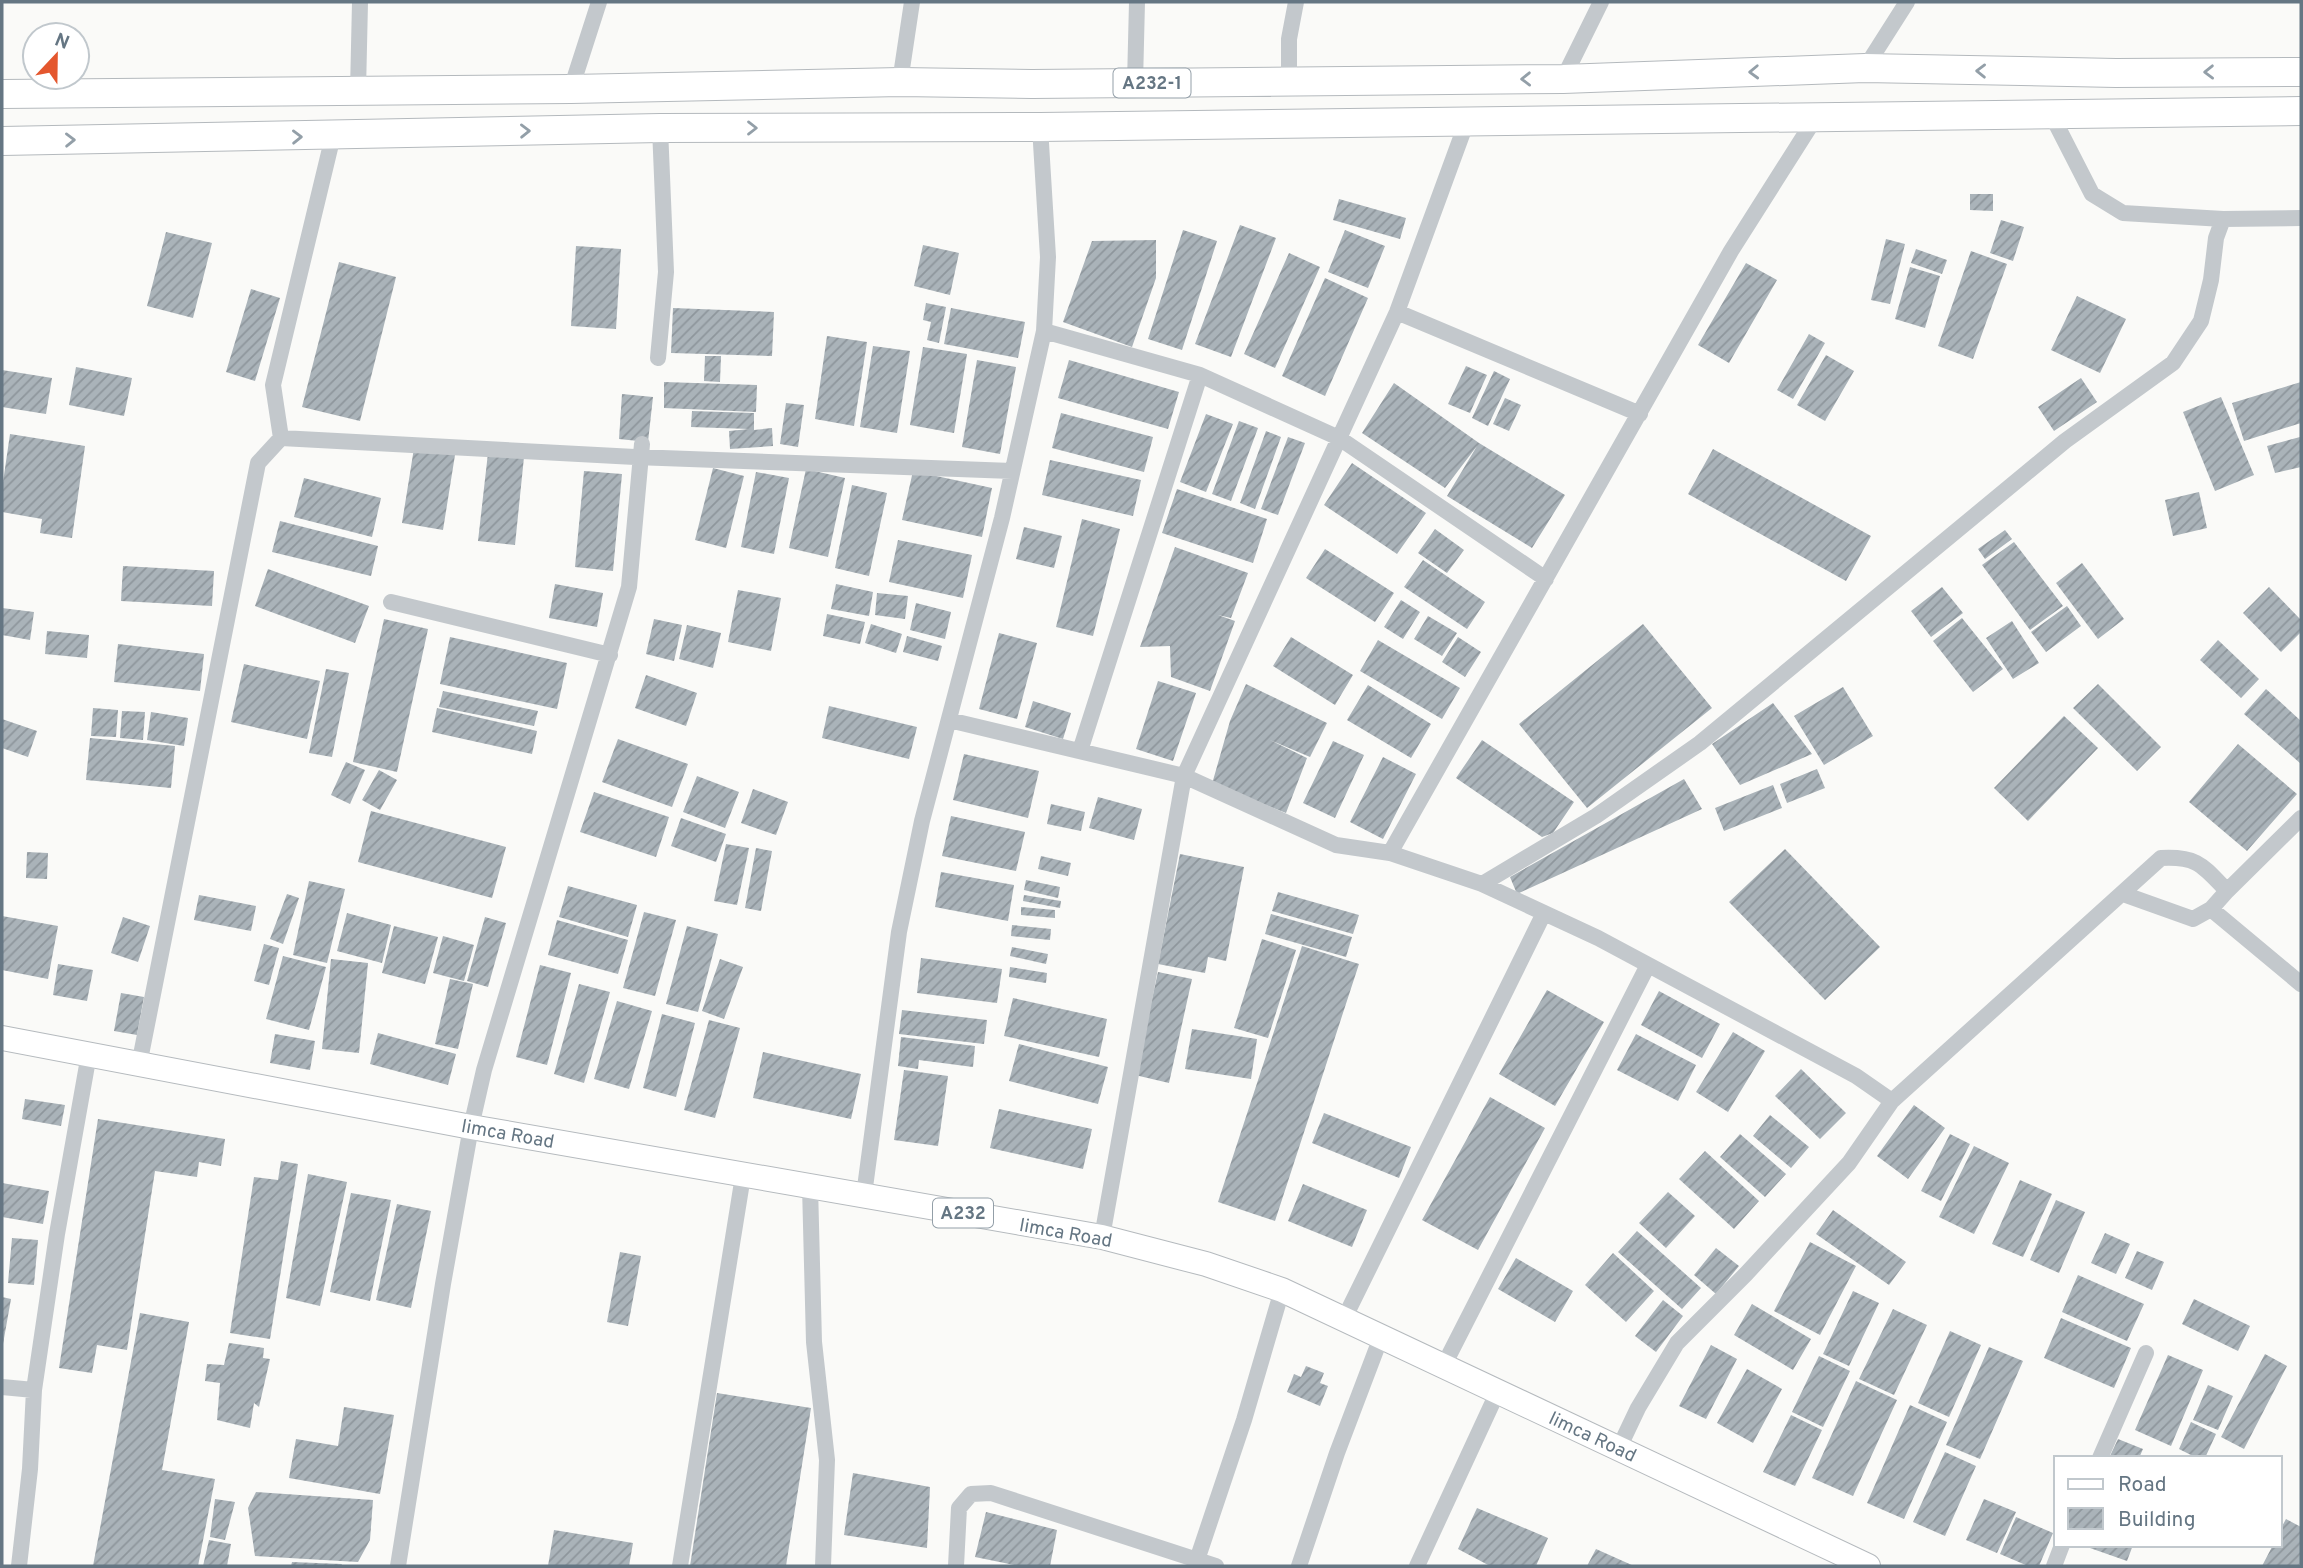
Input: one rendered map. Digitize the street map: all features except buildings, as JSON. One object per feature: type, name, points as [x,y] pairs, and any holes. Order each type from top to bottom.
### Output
[{"type":"highway","name":"A232-1","points":[[2,94],[571,89],[900,82],[1563,79],[1865,68],[2116,73],[2301,69]]},
{"type":"highway","points":[[2116,73],[2118,113]]},
{"type":"highway","name":"A232-1","points":[[2,141],[660,128],[1040,127],[2301,112]]},
{"type":"main road","name":"limca Road","points":[[2,1038],[471,1127],[1102,1237],[1206,1264],[1282,1290],[1868,1566]]},
{"type":"street","points":[[358,91],[360,2]]},
{"type":"street","points":[[571,89],[599,2]]},
{"type":"street","points":[[900,82],[912,2]]},
{"type":"street","points":[[1135,83],[1137,2]]},
{"type":"street","points":[[1289,82],[1289,39],[1296,2]]},
{"type":"street","points":[[1563,79],[1601,2]]},
{"type":"street","points":[[1865,68],[1907,2]]},
{"type":"street","points":[[2051,114],[2092,194],[2123,213],[2222,219],[2301,218]]},
{"type":"street","points":[[1390,853],[1731,251],[1816,117]]},
{"type":"street","points":[[1102,1237],[1184,776],[1397,312],[1467,121]]},
{"type":"street","points":[[864,1195],[899,932],[922,821],[1002,518],[1044,331],[1048,257],[1040,127]]},
{"type":"street","points":[[658,358],[666,272],[660,128]]},
{"type":"street","points":[[281,438],[273,385],[275,373],[333,136]]},
{"type":"street","points":[[1482,884],[1597,816],[1700,743],[2065,441],[2173,363],[2201,321],[2222,219]]},
{"type":"street","points":[[1397,312],[1640,414]]},
{"type":"street","points":[[1044,331],[1200,375],[1339,438],[1546,579]]},
{"type":"street","points":[[1080,751],[1200,375]]},
{"type":"street","points":[[139,1065],[258,463],[281,438],[641,450],[1012,471]]},
{"type":"street","points":[[398,1566],[471,1127],[484,1070],[629,587],[641,450]]},
{"type":"street","points":[[391,602],[610,655]]},
{"type":"street","points":[[949,720],[1184,776],[1336,845],[1390,853],[1482,884],[1648,965],[1856,1076],[1892,1101]]},
{"type":"street","points":[[2123,894],[2193,919],[2211,909],[2301,818]]},
{"type":"street","points":[[1619,1448],[1638,1408],[1677,1343],[1849,1163],[1892,1101],[2024,980],[2161,858],[2180,857],[2200,863],[2227,891]]},
{"type":"street","points":[[2211,909],[2301,984]]},
{"type":"street","points":[[1344,1319],[1544,913]]},
{"type":"street","points":[[1443,1367],[1648,965]]},
{"type":"street","points":[[19,1566],[30,1469],[34,1390],[57,1234],[89,1054]]},
{"type":"street","points":[[680,1566],[743,1176]]},
{"type":"street","points":[[810,1186],[814,1342],[827,1460],[823,1566]]},
{"type":"street","points":[[1196,1563],[1244,1420],[1282,1290]]},
{"type":"street","points":[[1299,1566],[1337,1453],[1381,1337]]},
{"type":"street","points":[[2101,1456],[2146,1353]]},
{"type":"street","points":[[2,1387],[34,1390]]},
{"type":"street","points":[[1417,1566],[1499,1391]]},
{"type":"street","points":[[956,1566],[959,1508],[971,1494],[990,1493],[1196,1563],[1216,1566]]},
{"type":"street","points":[[2054,1566],[2061,1547]]}]
